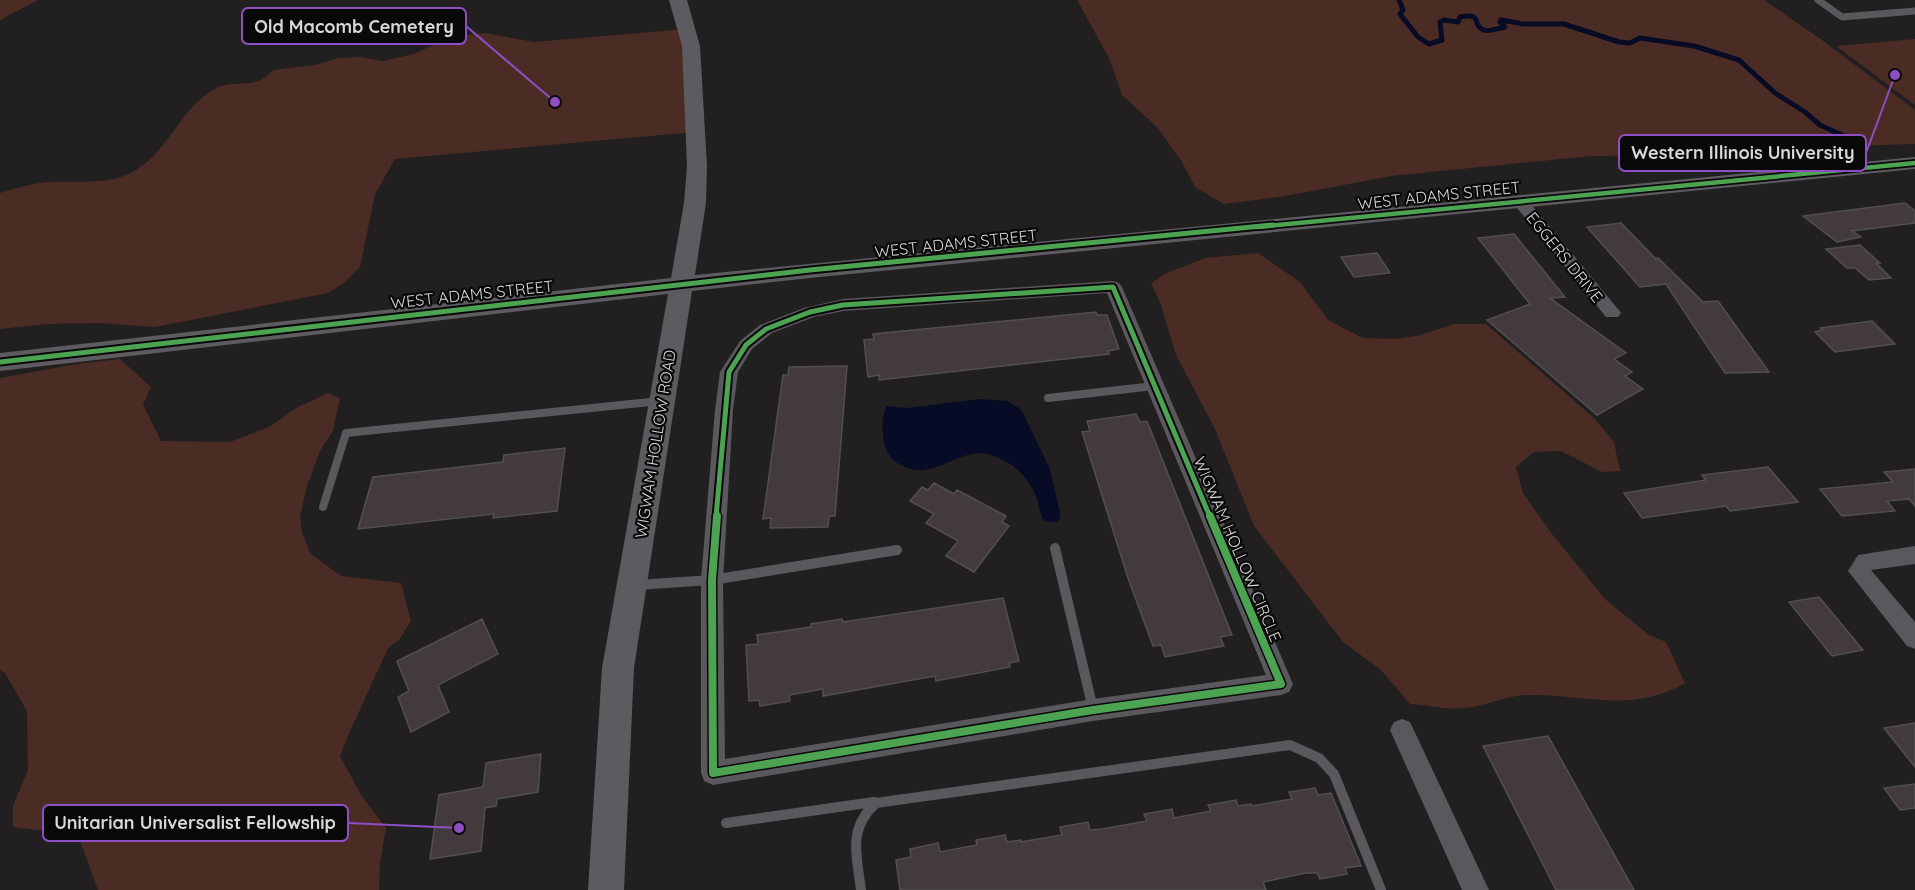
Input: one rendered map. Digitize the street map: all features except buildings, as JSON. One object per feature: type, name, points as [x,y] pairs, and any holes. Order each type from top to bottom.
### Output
[{"type":"street","name":"WIGWAM HOLLOW ROAD","points":[[606,890],[618,668],[695,203],[697,166],[691,46],[678,0]]},
{"type":"street","name":"WEST ADAMS STREET","points":[[0,362],[680,285],[1519,200],[1915,163]]},
{"type":"street","name":"EGGERS DRIVE","points":[[1519,200],[1611,313]]},
{"type":"street","name":"WIGWAM HOLLOW CIRCLE","points":[[1113,286],[1281,684],[1093,710],[713,773],[712,580],[724,410],[729,372],[746,345],[766,329],[810,312],[843,305],[1113,286]]},
{"type":"street","points":[[1915,555],[1866,561],[1861,565],[1859,571],[1915,639]]},
{"type":"street","points":[[1402,730],[1476,890]]},
{"type":"lane","points":[[1818,0],[1842,17],[1915,11]]},
{"type":"lane","points":[[1048,398],[1154,386]]},
{"type":"lane","points":[[323,507],[346,433],[662,401]]},
{"type":"lane","points":[[1055,548],[1093,710]]},
{"type":"lane","points":[[632,585],[712,580],[897,550]]},
{"type":"lane","points":[[726,823],[1290,745],[1310,750],[1330,768],[1339,782],[1381,890]]},
{"type":"lane","points":[[861,890],[855,833],[858,822],[866,810],[876,803],[886,801]]},
{"type":"shaded area","points":[[0,0],[38,0],[0,20]]},
{"type":"shaded area","points":[[1077,0],[1764,0],[1822,40],[1915,110],[1915,144],[1726,150],[1682,155],[1591,156],[1391,176],[1285,196],[1224,204],[1195,187],[1182,162],[1158,128],[1122,95],[1109,58]]},
{"type":"shaded area","points":[[686,29],[695,132],[395,159],[375,194],[360,267],[344,283],[328,293],[155,327],[98,323],[46,324],[0,329],[0,193],[40,183],[91,182],[128,174],[139,168],[159,150],[200,99],[219,87],[258,81],[273,70],[315,65],[339,58],[360,57],[383,61],[414,54],[444,40],[467,35],[485,33],[534,42]]},
{"type":"shaded area","points":[[1915,39],[1915,105],[1836,46]]},
{"type":"shaded area","points":[[1258,253],[1300,282],[1328,320],[1363,338],[1394,339],[1417,336],[1454,324],[1486,324],[1595,419],[1614,442],[1620,471],[1602,472],[1561,451],[1534,452],[1516,467],[1523,493],[1552,534],[1605,599],[1649,635],[1666,642],[1685,683],[1646,698],[1627,700],[1528,695],[1465,708],[1410,704],[1381,670],[1343,642],[1254,526],[1215,429],[1176,355],[1160,302],[1151,283],[1166,273],[1206,258]]},
{"type":"shaded area","points":[[120,359],[151,387],[143,405],[161,441],[230,442],[269,427],[298,407],[328,393],[340,398],[333,431],[320,451],[307,486],[300,517],[302,533],[311,554],[341,576],[401,583],[411,621],[399,640],[388,648],[340,756],[361,795],[386,828],[380,863],[379,890],[98,890],[78,835],[13,827],[13,806],[28,770],[27,711],[5,673],[0,670],[0,378]]},
{"type":"water","points":[[980,399],[1007,401],[1021,409],[1050,469],[1060,513],[1060,519],[1056,522],[1044,520],[1035,494],[1026,479],[1014,467],[999,458],[979,453],[923,470],[899,464],[893,460],[886,449],[882,428],[886,406],[908,408]]},
{"type":"waterway","points":[[1399,0],[1403,10],[1400,14],[1418,37],[1429,44],[1442,40],[1440,22],[1444,20],[1458,22],[1460,17],[1472,16],[1478,26],[1486,30],[1505,27],[1500,22],[1501,20],[1519,23]]},
{"type":"waterway","points":[[1521,24],[1564,24],[1619,42],[1630,43],[1640,38],[1694,46],[1739,60],[1775,93],[1805,112],[1820,125],[1842,135],[1846,140],[1848,153]]},
{"type":"cycle path","points":[[0,362],[810,270],[1915,163]]},
{"type":"cycle path","points":[[1113,287],[1281,684],[1093,710],[713,773],[712,580],[724,410],[729,372],[746,345],[766,329],[810,312],[843,305],[1113,287]]},
{"type":"place","name":"Western Illinois University","points":[[1895,75]]},
{"type":"place","name":"Old Macomb Cemetery","points":[[555,102]]},
{"type":"place","name":"Unitarian Universalist Fellowship","points":[[459,828]]}]
